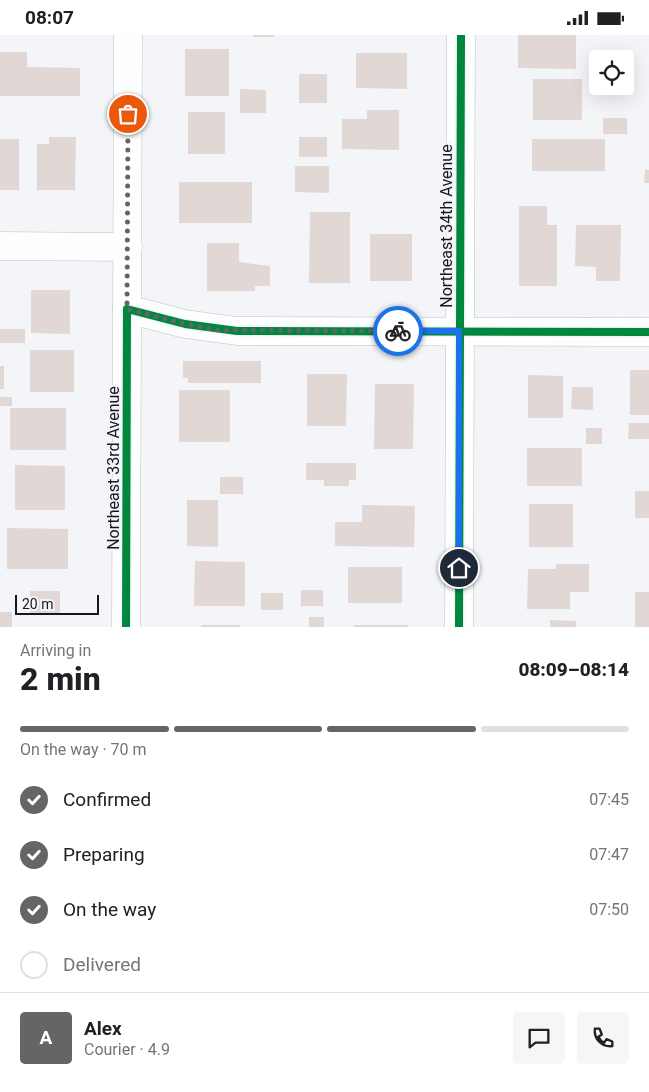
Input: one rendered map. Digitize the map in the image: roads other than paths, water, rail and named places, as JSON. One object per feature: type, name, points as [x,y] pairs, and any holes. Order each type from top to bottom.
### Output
[{"type":"street","name":"Northeast 33rd Avenue","points":[[126,627],[128,35]]},
{"type":"street","name":"Northeast 34th Avenue","points":[[459,627],[461,35]]},
{"type":"street","points":[[0,246],[128,247]]},
{"type":"street","points":[[127,309],[185,324],[227,331],[649,332]]}]
